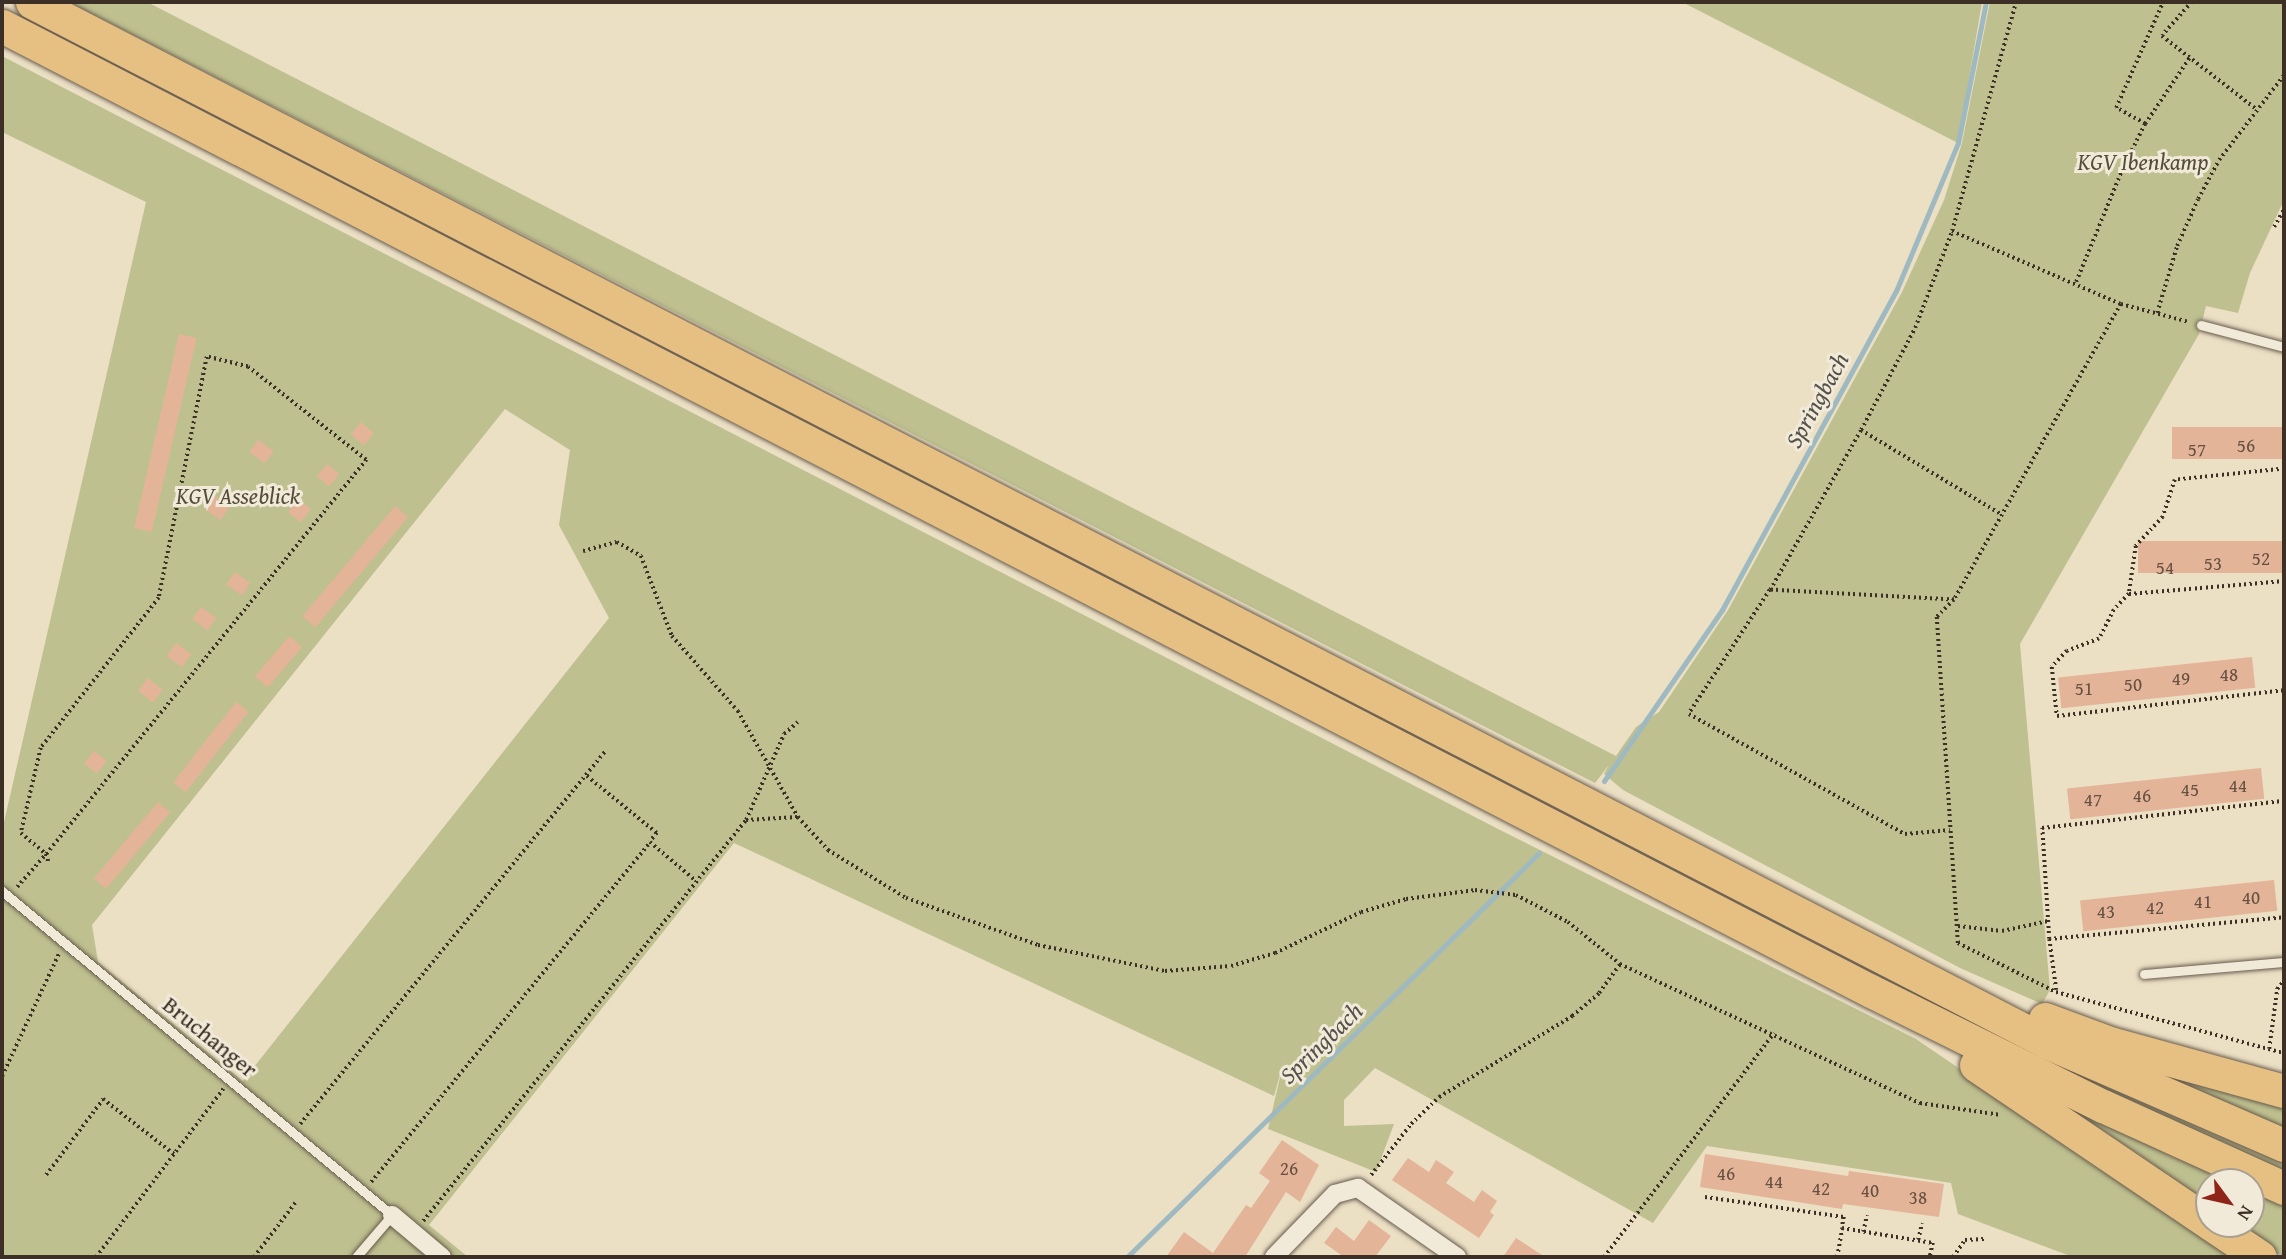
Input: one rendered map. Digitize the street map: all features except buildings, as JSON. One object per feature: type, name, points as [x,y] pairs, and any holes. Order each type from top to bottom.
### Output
[{"type":"highway","points":[[32,2],[2049,1043],[2284,1145]]},
{"type":"highway","points":[[2,27],[1871,991],[2102,1106],[2284,1188]]},
{"type":"highway","points":[[1929,980],[1992,997],[2113,1044],[2284,1091]]},
{"type":"highway","points":[[1871,991],[1935,1041],[1996,1077],[2195,1213]]},
{"type":"highway","points":[[2232,1238],[2260,1257]]},
{"type":"street","points":[[1274,1257],[1335,1194],[1358,1188],[1457,1257]]},
{"type":"street","points":[[392,1215],[442,1257]]},
{"type":"lane","points":[[2201,325],[2284,347]]},
{"type":"lane","name":"Bruchanger","points":[[5,894],[392,1215]]},
{"type":"lane","points":[[2144,974],[2284,962]]},
{"type":"lane","points":[[356,1257],[392,1215]]},
{"type":"path","points":[[1950,830],[1905,834],[1689,714],[1770,590],[1861,430],[1915,328],[1952,231],[2016,2]]},
{"type":"path","points":[[2145,124],[2116,108],[2163,2]]},
{"type":"path","points":[[2192,2],[2162,36],[2256,109]]},
{"type":"path","points":[[2076,282],[2145,124],[2190,57]]},
{"type":"path","points":[[2157,313],[2177,246],[2198,199],[2256,109],[2284,75]]},
{"type":"path","points":[[2274,227],[2284,209]]},
{"type":"path","points":[[1952,231],[1970,236],[2121,304],[2201,325]]},
{"type":"path","points":[[2121,304],[1954,600],[1937,617],[1958,943],[2056,992],[2284,1053]]},
{"type":"path","points":[[5,894],[46,855],[366,460],[248,367],[207,357],[159,598],[41,748],[20,833],[46,855],[49,864]]},
{"type":"path","points":[[1861,430],[2001,514]]},
{"type":"path","points":[[2284,469],[2175,480],[2163,517],[2136,546],[2129,594],[2114,610],[2099,639],[2067,650],[2052,667],[2057,716],[2284,690]]},
{"type":"path","points":[[583,551],[617,542],[641,556],[672,636],[738,711],[770,762],[798,817],[828,850],[906,898],[1038,945],[1165,971],[1231,967],[1275,953],[1361,912],[1406,899],[1475,891],[1516,895],[1568,922],[1620,964],[1920,1103],[2008,1115]]},
{"type":"path","points":[[2129,594],[2284,581]]},
{"type":"path","points":[[1770,590],[1954,600]]},
{"type":"path","points":[[413,1233],[746,820],[784,734],[798,722]]},
{"type":"path","points":[[294,1131],[605,752]]},
{"type":"path","points":[[364,1191],[657,833],[587,776]]},
{"type":"path","points":[[2056,992],[2049,939],[2042,828],[2284,801]]},
{"type":"path","points":[[746,820],[798,817]]},
{"type":"path","points":[[650,842],[695,880]]},
{"type":"path","points":[[2049,939],[2284,916]]},
{"type":"path","points":[[1958,926],[2002,931],[2048,921]]},
{"type":"path","points":[[2,1076],[65,942]]},
{"type":"path","points":[[1369,1176],[1410,1124],[1438,1097],[1572,1016],[1599,993],[1620,964]]},
{"type":"path","points":[[2269,1049],[2277,989],[2284,981]]},
{"type":"path","points":[[1604,1257],[1774,1034]]},
{"type":"path","points":[[96,1257],[230,1079]]},
{"type":"path","points":[[46,1175],[103,1099],[174,1154]]},
{"type":"path","points":[[1705,1197],[1844,1217],[1837,1257]]},
{"type":"path","points":[[254,1257],[295,1203]]},
{"type":"path","points":[[1863,1232],[1867,1215]]},
{"type":"path","points":[[1918,1240],[1922,1223]]},
{"type":"path","points":[[1842,1228],[1934,1243],[1930,1257]]},
{"type":"path","points":[[1953,1257],[1965,1240],[1984,1239]]},
{"type":"green space","name":"KGV Ibenkamp","points":[[69,2],[147,2],[1616,756],[1636,727],[1659,712],[1728,610],[1902,292],[1944,200],[1962,143],[1990,2],[2284,2],[2284,200],[2250,273],[2238,313],[2206,306],[2199,334],[2020,644],[2050,990],[2042,1004],[1960,968],[1623,790],[1604,774],[1609,765],[1595,783]]},
{"type":"green space","points":[[1682,2],[1982,2],[1958,143]]},
{"type":"green space","name":"KGV Asseblick","points":[[2,56],[1500,830],[1916,1039],[2195,1229],[2195,1238],[2208,1238],[2236,1257],[2073,1257],[1958,1214],[1951,1183],[1707,1146],[1653,1223],[1375,1068],[1344,1100],[1344,1126],[1394,1124],[1376,1172],[1268,1129],[1284,1060],[1274,1096],[734,843],[429,1225],[468,1257],[2,1257],[2,831],[146,202],[2,132]],"holes":[[[505,409],[570,450],[559,525],[609,618],[243,1081],[98,962],[92,925]]]},
{"type":"green space","points":[[2104,1051],[2284,1100],[2284,1257],[2253,1238],[2265,1238],[2265,1168],[2195,1168],[2195,1200],[1997,1069]]},
{"type":"waterway","name":"Springbach","points":[[1604,781],[1722,610],[1896,291],[1958,143],[1986,2]]},
{"type":"waterway","name":"Springbach","points":[[1127,1257],[1539,853]]}]
